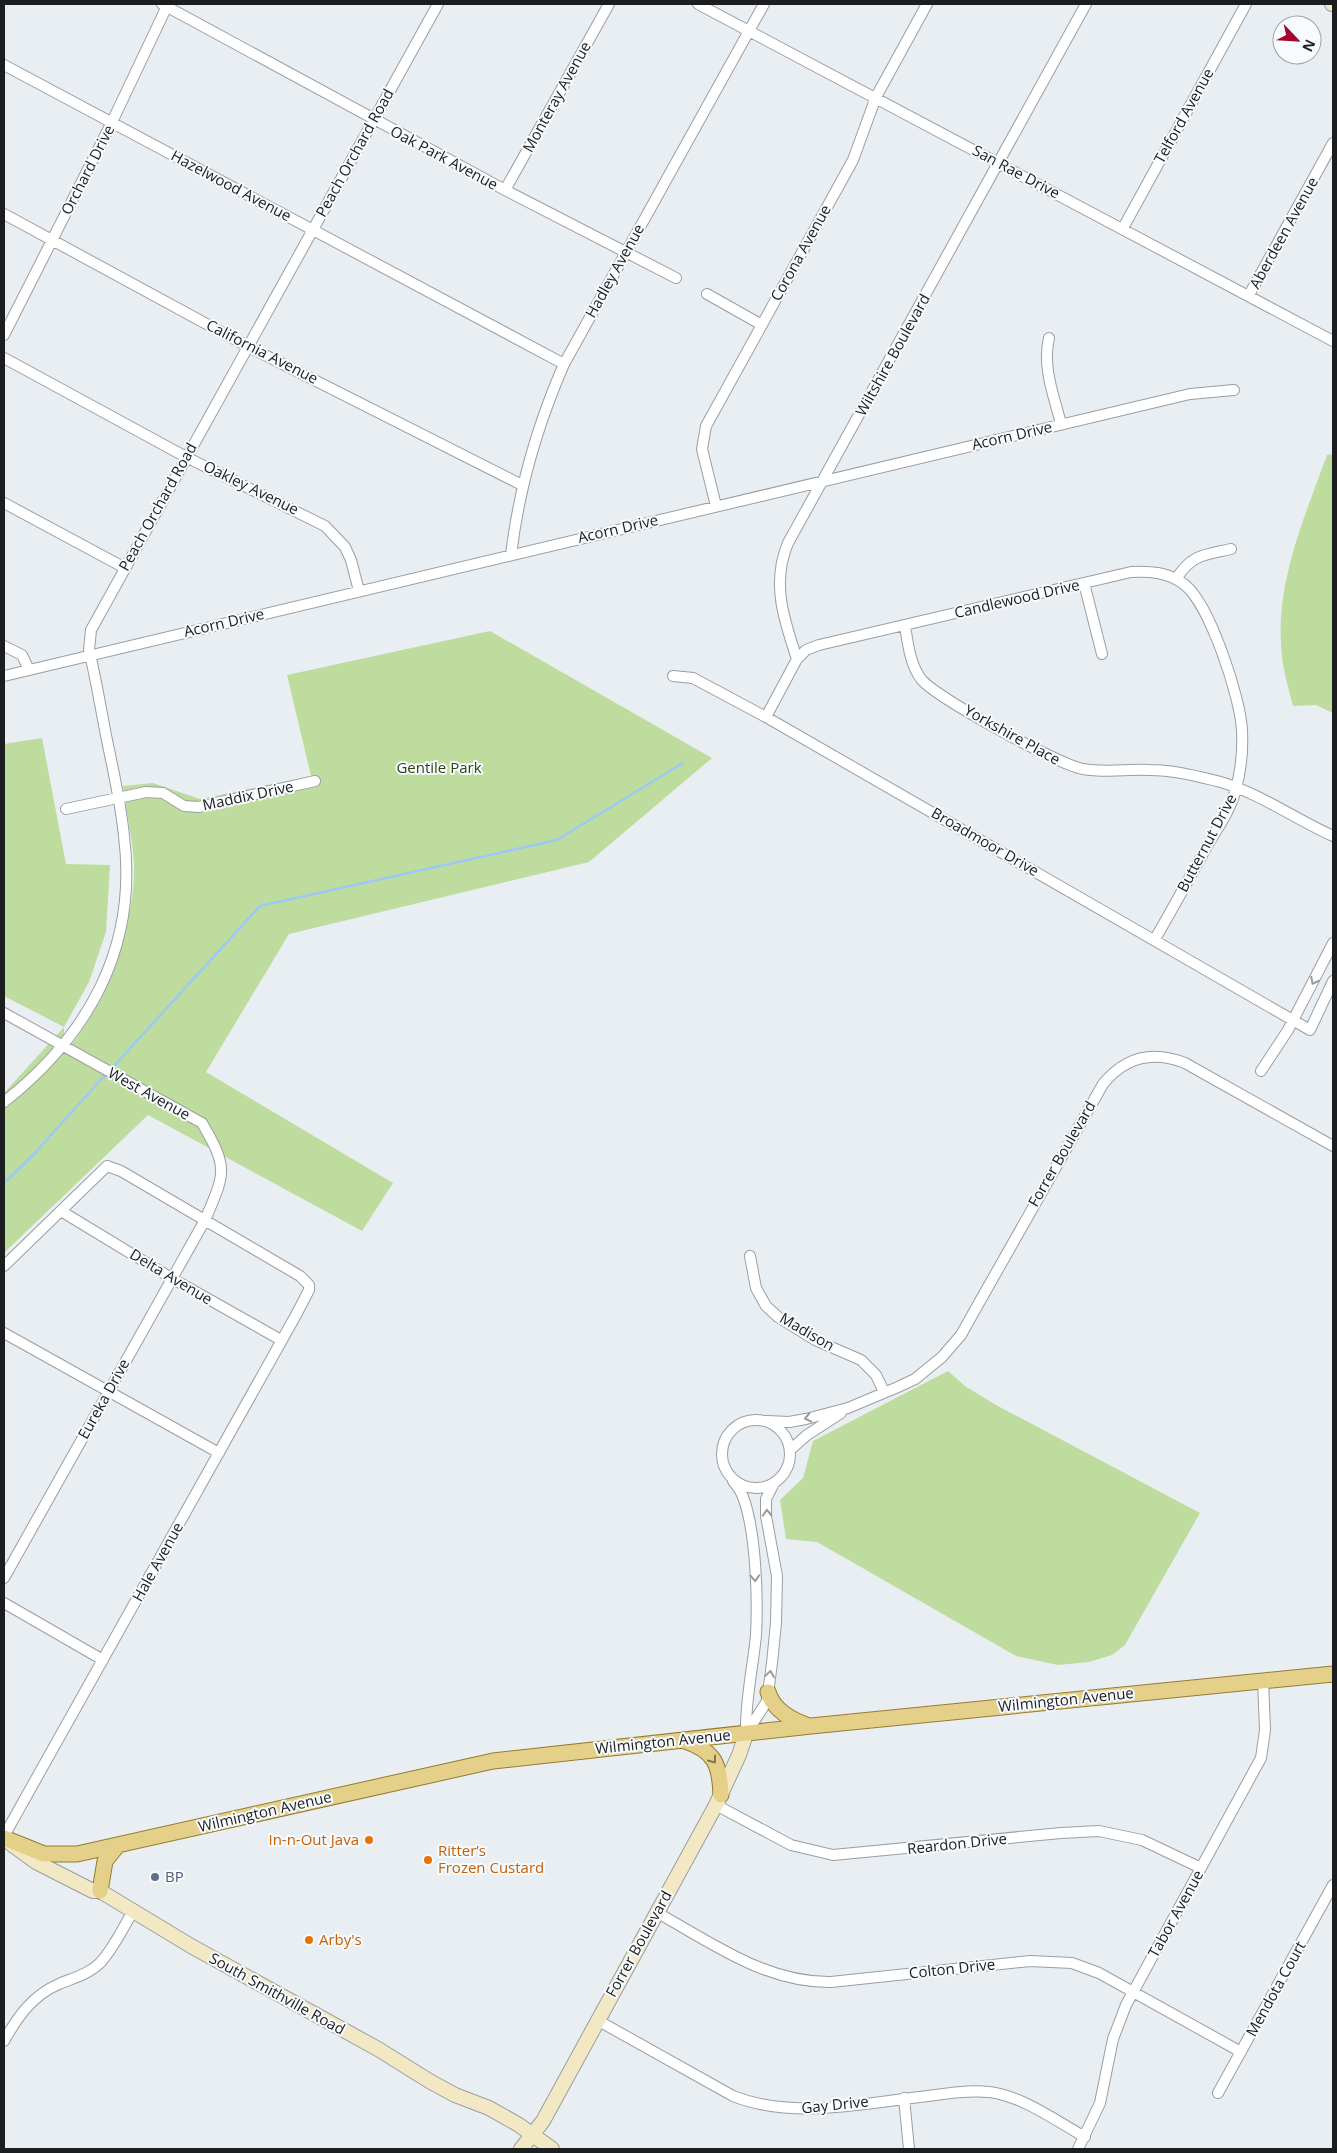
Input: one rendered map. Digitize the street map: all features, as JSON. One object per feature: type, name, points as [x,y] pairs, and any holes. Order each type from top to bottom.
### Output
[{"type":"main road","name":"Wilmington Avenue","points":[[4,1838],[31,1851],[60,1856],[77,1854],[485,1763],[547,1754],[1333,1674]]},
{"type":"main road","points":[[768,1692],[778,1709],[793,1720],[811,1726]]},
{"type":"main road","name":"Forrer Boulevard","points":[[521,2149],[542,2121],[719,1800],[746,1734]]},
{"type":"main road","points":[[683,1740],[706,1751],[715,1760],[720,1773],[719,1800]]},
{"type":"main road","name":"South Smithville Road","points":[[4,1838],[36,1862],[93,1892],[100,1891],[191,1946],[378,2049],[431,2082],[455,2095],[489,2108],[552,2149]]},
{"type":"main road","points":[[100,1891],[105,1861],[118,1845]]},
{"type":"street","name":"Monteray Avenue","points":[[505,190],[609,4]]},
{"type":"street","name":"San Rae Drive","points":[[698,4],[1333,341]]},
{"type":"street","name":"Hadley Avenue","points":[[511,555],[522,485],[539,426],[564,364],[625,251],[764,4]]},
{"type":"street","name":"Corona Avenue","points":[[716,506],[703,457],[702,437],[706,426],[853,160],[876,97],[927,4]]},
{"type":"street","name":"Wiltshire Boulevard","points":[[797,659],[780,593],[779,571],[788,543],[1086,4]]},
{"type":"street","name":"Telford Avenue","points":[[1123,228],[1246,4]]},
{"type":"street","name":"Oak Park Avenue","points":[[166,5],[373,120],[676,278]]},
{"type":"street","name":"Orchard Drive","points":[[4,335],[112,122],[166,5]]},
{"type":"street","name":"Peach Orchard Road","points":[[4,1102],[39,1073],[64,1047],[88,1013],[100,990],[118,939],[124,908],[126,883],[125,838],[88,643],[91,630],[373,120],[434,5]]},
{"type":"street","name":"Hazelwood Avenue","points":[[4,64],[564,364]]},
{"type":"street","name":"Aberdeen Avenue","points":[[1249,295],[1333,144]]},
{"type":"street","name":"California Avenue","points":[[4,214],[247,346],[522,485]]},
{"type":"street","points":[[707,294],[762,324]]},
{"type":"street","points":[[1049,338],[1047,365],[1061,424]]},
{"type":"street","name":"Oakley Avenue","points":[[4,358],[186,457],[325,526],[345,547],[351,560],[359,591]]},
{"type":"street","name":"Acorn Drive","points":[[4,676],[1190,394],[1234,390]]},
{"type":"street","points":[[4,503],[125,568]]},
{"type":"street","points":[[1176,579],[1190,561],[1231,548]]},
{"type":"street","name":"Candlewood Drive","points":[[797,659],[815,646],[1130,572],[1144,571],[1176,579]]},
{"type":"street","name":"Butternut Drive","points":[[1155,939],[1231,804],[1241,762],[1242,730],[1235,695],[1202,605],[1195,595],[1176,579]]},
{"type":"street","points":[[1084,583],[1102,654]]},
{"type":"street","name":"Yorkshire Place","points":[[905,626],[916,671],[931,689],[1052,758],[1080,768],[1096,771],[1151,770],[1176,772],[1236,787],[1333,836]]},
{"type":"street","points":[[4,646],[22,655],[29,670]]},
{"type":"street","points":[[766,717],[797,659]]},
{"type":"street","name":"Broadmoor Drive","points":[[673,676],[693,678],[766,717],[1155,939],[1310,1030],[1333,981]]},
{"type":"street","name":"Maddix Drive","points":[[66,809],[146,792],[162,793],[184,806],[199,807],[315,780]]},
{"type":"street","points":[[1261,1071],[1294,1019],[1333,943]]},
{"type":"street","name":"West Avenue","points":[[4,1013],[202,1123],[219,1153],[222,1180],[206,1220]]},
{"type":"street","name":"Forrer Boulevard","points":[[746,1734],[767,1701],[776,1623],[777,1576],[766,1516],[766,1499],[774,1483],[784,1473],[789,1462],[790,1450],[807,1435],[848,1408],[898,1387],[928,1369],[960,1334],[1103,1084],[1124,1064],[1138,1058],[1153,1056],[1180,1061],[1333,1146]]},
{"type":"street","points":[[4,1266],[107,1166],[121,1171],[206,1220]]},
{"type":"street","name":"Delta Avenue","points":[[61,1211],[172,1279],[282,1340]]},
{"type":"street","name":"Eureka Drive","points":[[4,1578],[206,1220]]},
{"type":"street","name":"Hale Avenue","points":[[4,1838],[309,1290],[309,1285],[300,1276],[206,1220]]},
{"type":"street","name":"Madison","points":[[750,1256],[756,1288],[766,1306],[778,1317],[815,1340],[861,1360],[876,1375],[884,1392]]},
{"type":"street","points":[[4,1334],[219,1453]]},
{"type":"street","name":"Forrer Boulevard","points":[[746,1734],[745,1707],[756,1633],[756,1585],[753,1544],[743,1496],[726,1471],[722,1462],[721,1450],[725,1438],[736,1425],[747,1420],[789,1422],[848,1408]]},
{"type":"street","points":[[767,1421],[778,1427],[786,1436],[790,1450]]},
{"type":"street","points":[[733,1481],[751,1488],[763,1488],[774,1483]]},
{"type":"street","points":[[4,1603],[103,1660]]},
{"type":"street","name":"Tabor Avenue","points":[[1078,2149],[1100,2103],[1119,2020],[1133,1991],[1261,1758],[1266,1730],[1264,1680]]},
{"type":"street","name":"Reardon Drive","points":[[719,1800],[791,1845],[832,1855],[1099,1831],[1142,1840],[1201,1868]]},
{"type":"street","name":"Mendota Court","points":[[1218,2093],[1333,1885]]},
{"type":"street","points":[[4,2041],[24,2009],[35,1998],[100,1963],[112,1948],[133,1911]]},
{"type":"street","name":"Colton Drive","points":[[656,1912],[752,1965],[798,1980],[831,1982],[1043,1960],[1085,1967],[1133,1991],[1241,2052]]},
{"type":"street","name":"Gay Drive","points":[[597,2020],[733,2096],[754,2104],[790,2109],[958,2092],[990,2092],[1014,2099],[1085,2137]]},
{"type":"street","points":[[904,2098],[909,2149]]},
{"type":"green space","points":[[1333,454],[1333,713],[1316,705],[1293,706],[1282,657],[1281,631],[1282,605],[1292,554],[1327,455]]},
{"type":"green space","name":"Gentile Park","points":[[490,631],[712,758],[589,862],[289,934],[206,1072],[393,1183],[362,1231],[148,1115],[4,1253],[4,1093],[64,1027],[64,1046],[71,1045],[96,1007],[107,984],[124,935],[130,910],[134,865],[123,786],[153,783],[200,799],[311,776],[287,675]]},
{"type":"green space","points":[[42,738],[66,864],[110,865],[106,932],[89,982],[64,1027],[4,996],[4,744]]},
{"type":"green space","points":[[948,1371],[965,1386],[996,1405],[1200,1513],[1125,1645],[1112,1655],[1089,1662],[1058,1665],[1016,1656],[817,1542],[786,1539],[780,1500],[803,1478],[813,1441]]},
{"type":"waterway","points":[[113,1067],[260,906],[557,840],[683,763]]},
{"type":"waterway","points":[[4,1183],[33,1155],[105,1075]]},
{"type":"place","name":"In-n-Out Java","points":[[369,1840]]},
{"type":"place","name":"Ritter’s Frozen Custard","points":[[428,1860]]},
{"type":"place","name":"BP","points":[[155,1877]]},
{"type":"place","name":"Arby's","points":[[309,1940]]}]
